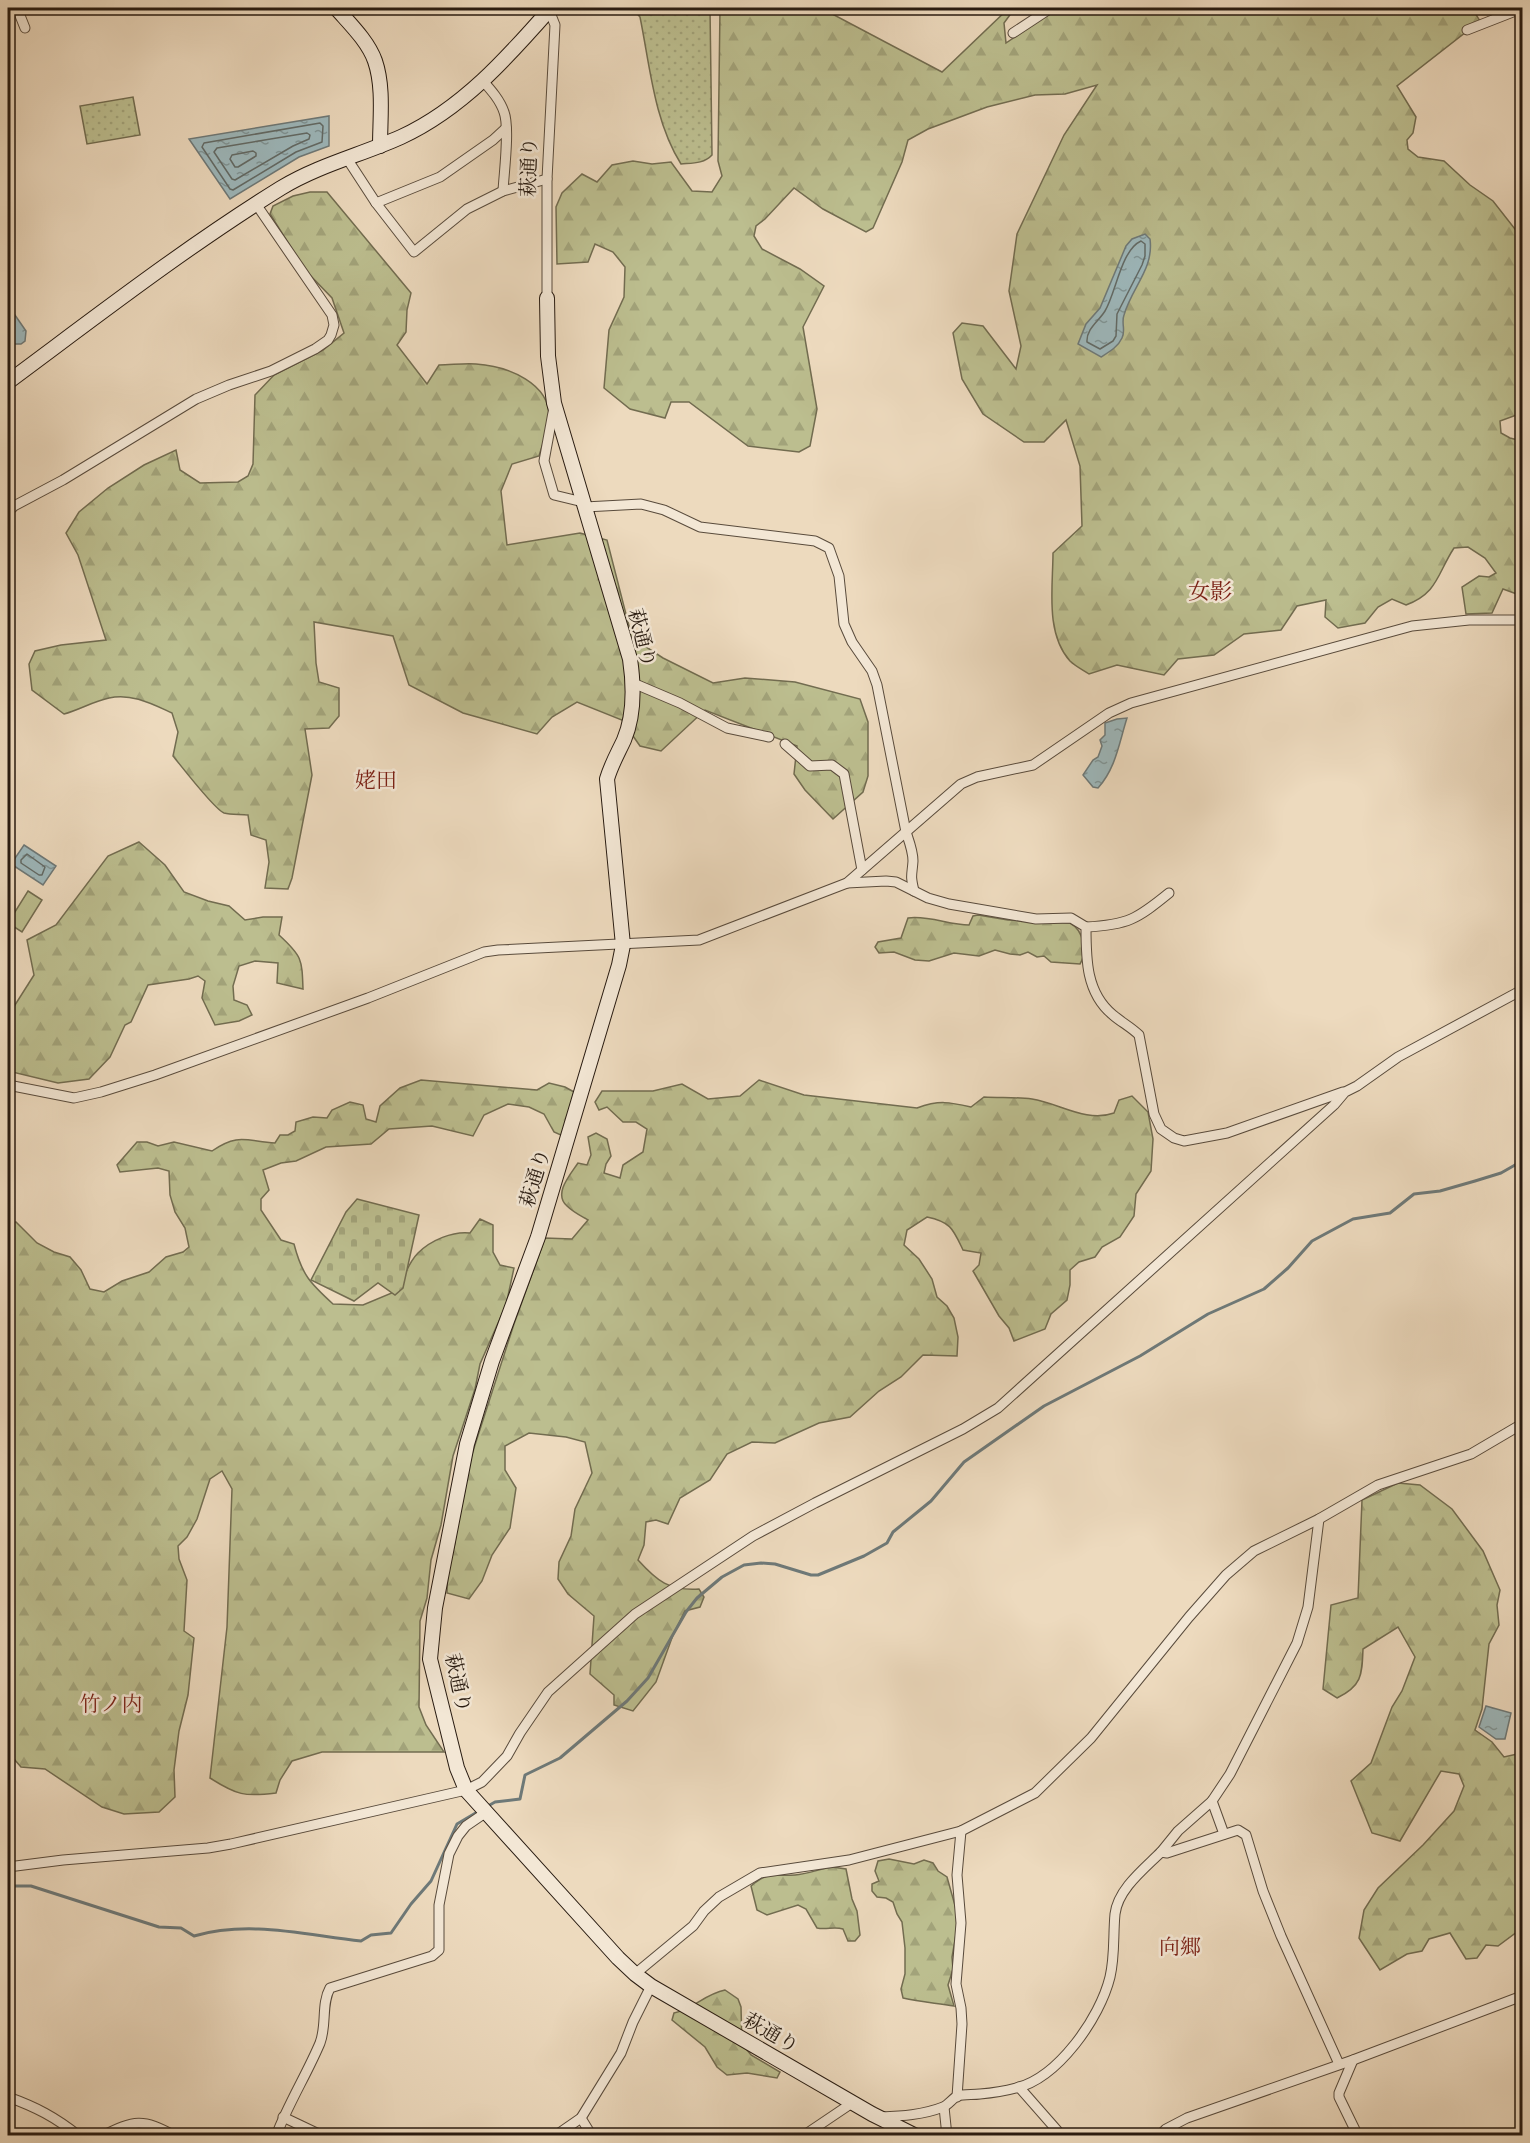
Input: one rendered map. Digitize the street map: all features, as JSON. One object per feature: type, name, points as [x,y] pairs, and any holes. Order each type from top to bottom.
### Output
[{"type":"street","points":[[17,8],[25,28]]},
{"type":"street","points":[[336,8],[363,40],[375,60],[379,88],[380,146]]},
{"type":"street","points":[[1012,33],[1051,8]]},
{"type":"street","points":[[1467,30],[1512,12],[1514,8]]},
{"type":"street","points":[[8,382],[179,256],[256,204],[306,174],[402,137],[448,110],[483,81],[550,9]]},
{"type":"street","name":"萩通り","points":[[550,9],[555,25],[547,179],[548,356],[554,403],[630,659],[633,683],[633,700],[628,726],[607,779],[623,945],[613,990],[538,1237],[492,1361],[467,1444],[435,1608],[430,1659],[457,1768],[466,1790],[635,1974],[651,1986],[852,2103],[916,2136]]},
{"type":"street","points":[[483,81],[496,95],[505,113],[503,191]]},
{"type":"street","points":[[376,202],[440,177],[493,140],[506,128]]},
{"type":"street","points":[[346,157],[414,252],[467,209],[503,191],[547,179]]},
{"type":"street","points":[[8,512],[14,506],[63,480],[196,399],[271,371],[328,340],[334,325],[332,315],[256,204]]},
{"type":"street","points":[[554,403],[544,461],[554,495],[584,505],[640,504],[664,510],[700,527],[815,541],[829,548],[839,576],[844,624],[852,642],[872,671],[877,685],[906,832],[911,846],[913,861],[910,876],[914,891]]},
{"type":"street","points":[[847,883],[962,784],[977,777],[1033,765],[1109,713],[1131,703],[1412,626],[1498,619],[1522,620]]},
{"type":"street","points":[[633,683],[680,703],[727,728],[769,737]]},
{"type":"street","points":[[785,744],[810,766],[832,765],[844,774],[862,870]]},
{"type":"street","points":[[896,882],[910,876]]},
{"type":"street","points":[[8,1085],[74,1098],[101,1092],[155,1075],[368,998],[474,955],[498,950],[699,940],[847,883],[896,882],[927,898],[949,904],[1036,919],[1071,918],[1086,927],[1114,926],[1141,915],[1169,892]]},
{"type":"street","points":[[1086,927],[1086,958],[1092,987],[1105,1008],[1139,1035],[1154,1114],[1161,1130],[1184,1141],[1227,1133],[1345,1092],[1398,1057],[1522,990]]},
{"type":"street","points":[[8,1867],[208,1848],[466,1790],[482,1782],[507,1756],[548,1692],[635,1614],[753,1536],[963,1429],[998,1407],[1179,1246],[1334,1105],[1345,1092]]},
{"type":"street","points":[[635,1974],[693,1926],[704,1911],[719,1897],[760,1873],[849,1860],[960,1831],[1035,1793],[1091,1738],[1226,1575],[1254,1551],[1319,1519],[1378,1485],[1471,1454],[1522,1424]]},
{"type":"street","points":[[877,2117],[914,2115],[944,2107],[957,2097],[1019,2087],[1055,2068],[1080,2038],[1095,2015],[1111,1976],[1115,1912],[1118,1901],[1129,1885],[1178,1831],[1212,1801],[1230,1774],[1297,1643],[1308,1607],[1319,1519]]},
{"type":"street","points":[[1212,1801],[1224,1834]]},
{"type":"street","points":[[276,2136],[320,2042],[325,2025],[326,1995],[330,1988],[432,1956],[439,1950],[439,1905],[449,1854],[466,1826],[485,1813]]},
{"type":"street","points":[[1161,1852],[1238,1830],[1246,1835],[1277,1927],[1339,2064]]},
{"type":"street","points":[[957,2097],[962,2024],[956,1984],[961,1923],[957,1875],[960,1831]]},
{"type":"street","points":[[555,2136],[581,2118],[621,2053],[651,1986]]},
{"type":"street","points":[[1159,2136],[1166,2129],[1186,2118],[1353,2060],[1522,1996]]},
{"type":"street","points":[[1353,2060],[1339,2097],[1358,2136]]},
{"type":"street","points":[[1019,2087],[1062,2136]]},
{"type":"street","points":[[8,2097],[55,2117],[79,2136]]},
{"type":"street","points":[[803,2136],[852,2103]]},
{"type":"street","points":[[944,2107],[947,2136]]},
{"type":"street","points":[[283,2117],[323,2136]]},
{"type":"street","points":[[581,2118],[592,2136]]},
{"type":"street","points":[[102,2136],[123,2126],[144,2122],[154,2124],[175,2136]]},
{"type":"green space","points":[[632,8],[710,8],[712,155],[705,160],[681,164],[672,147],[654,93],[640,17]]},
{"type":"green space","points":[[720,8],[821,8],[942,72],[1009,8],[1015,8],[1004,23],[1006,43],[1058,8],[1472,8],[1480,21],[1397,86],[1416,117],[1413,133],[1407,140],[1408,149],[1418,157],[1444,161],[1470,185],[1493,201],[1522,238],[1522,413],[1500,421],[1501,433],[1522,441],[1522,596],[1503,589],[1492,613],[1466,614],[1462,587],[1479,576],[1489,577],[1496,573],[1485,558],[1468,547],[1454,548],[1436,582],[1425,595],[1406,605],[1392,599],[1378,607],[1365,623],[1338,628],[1325,617],[1326,600],[1297,606],[1281,630],[1244,634],[1214,655],[1178,659],[1164,675],[1117,665],[1089,674],[1070,661],[1057,637],[1052,609],[1053,553],[1082,526],[1080,466],[1066,420],[1044,442],[1024,442],[983,414],[962,379],[953,333],[962,323],[983,326],[1016,369],[1021,346],[1009,291],[1017,234],[1064,135],[1097,85],[1065,94],[1035,95],[987,107],[928,129],[908,140],[902,162],[873,228],[866,232],[823,209],[794,188],[756,226],[754,236],[762,249],[800,269],[824,286],[803,327],[817,409],[810,446],[799,452],[748,446],[689,402],[671,402],[665,418],[630,409],[604,388],[609,330],[624,297],[625,267],[613,252],[595,244],[588,262],[557,264],[556,207],[562,193],[582,174],[597,182],[612,165],[633,161],[652,164],[671,162],[692,191],[712,192],[722,176],[718,161]]},
{"type":"green space","points":[[133,97],[140,135],[87,144],[80,106]]},
{"type":"green space","points":[[310,192],[327,192],[411,293],[407,310],[406,332],[397,345],[427,384],[439,365],[488,365],[525,379],[543,396],[548,407],[549,420],[539,456],[512,464],[501,491],[507,545],[580,533],[607,540],[629,626],[640,643],[663,658],[713,683],[745,678],[795,682],[860,699],[868,722],[868,776],[863,792],[833,819],[805,790],[794,774],[797,746],[705,710],[661,751],[640,746],[622,720],[577,702],[552,717],[537,734],[463,713],[409,685],[393,636],[314,622],[319,682],[339,688],[339,716],[329,728],[305,729],[312,775],[292,878],[288,889],[265,888],[269,862],[266,840],[251,835],[248,815],[227,814],[220,810],[206,797],[173,756],[178,732],[172,713],[142,700],[117,697],[103,699],[64,714],[32,690],[29,664],[35,651],[61,645],[106,640],[78,555],[66,533],[79,512],[108,488],[144,465],[176,450],[180,470],[200,483],[238,482],[248,476],[253,464],[255,395],[274,375],[323,350],[344,333],[332,298],[306,271],[270,214],[273,206],[293,196]]},
{"type":"green space","points":[[139,842],[165,865],[184,892],[229,906],[245,920],[282,917],[279,935],[299,959],[303,989],[277,983],[278,963],[255,961],[239,966],[233,986],[234,1000],[247,1005],[252,1015],[239,1021],[215,1025],[202,998],[205,981],[198,976],[148,985],[131,1022],[125,1025],[110,1057],[89,1079],[58,1083],[8,1071],[8,1016],[34,975],[27,940],[56,925],[108,856]]},
{"type":"green space","points":[[28,891],[42,900],[22,932],[8,923]]},
{"type":"green space","points":[[973,916],[1008,920],[1070,923],[1078,931],[1083,941],[1084,953],[1080,964],[1051,962],[1044,956],[1037,957],[1028,952],[1020,955],[995,950],[979,956],[954,953],[929,961],[915,960],[894,952],[879,953],[875,947],[878,942],[901,938],[908,918],[916,917],[969,925]]},
{"type":"green space","points":[[421,1080],[537,1090],[549,1083],[574,1092],[563,1136],[554,1132],[544,1114],[529,1107],[508,1104],[484,1115],[473,1136],[432,1126],[389,1129],[371,1144],[326,1147],[296,1161],[281,1163],[263,1170],[269,1190],[261,1199],[261,1210],[281,1240],[294,1244],[300,1264],[308,1278],[333,1304],[363,1305],[399,1290],[409,1265],[423,1248],[450,1235],[470,1233],[480,1219],[493,1225],[493,1252],[500,1265],[514,1268],[506,1305],[480,1364],[475,1389],[453,1456],[441,1525],[431,1560],[427,1598],[420,1621],[419,1707],[426,1725],[444,1752],[322,1752],[292,1761],[280,1780],[276,1793],[256,1795],[241,1793],[210,1778],[227,1627],[232,1489],[222,1471],[210,1479],[197,1519],[187,1537],[178,1546],[179,1559],[187,1580],[184,1631],[194,1638],[188,1695],[179,1731],[174,1770],[175,1797],[159,1812],[124,1814],[102,1807],[45,1769],[21,1767],[8,1752],[8,1222],[16,1222],[37,1243],[70,1257],[81,1270],[90,1289],[104,1292],[122,1281],[149,1272],[166,1257],[183,1252],[189,1247],[185,1228],[175,1212],[170,1195],[169,1171],[158,1168],[120,1172],[117,1165],[137,1142],[147,1142],[158,1146],[174,1142],[212,1151],[236,1140],[275,1143],[280,1135],[288,1135],[295,1131],[296,1122],[313,1117],[327,1118],[332,1110],[350,1102],[363,1105],[366,1119],[376,1122],[380,1106],[400,1088]]},
{"type":"green space","points":[[759,1080],[804,1095],[917,1108],[944,1103],[971,1107],[984,1097],[1020,1098],[1042,1101],[1093,1116],[1114,1113],[1119,1100],[1132,1096],[1148,1112],[1153,1139],[1151,1171],[1136,1194],[1134,1216],[1120,1237],[1102,1247],[1095,1257],[1079,1262],[1070,1270],[1067,1300],[1051,1314],[1045,1329],[1014,1341],[1009,1328],[999,1316],[973,1271],[979,1265],[981,1253],[963,1250],[950,1228],[935,1219],[927,1217],[907,1230],[904,1245],[919,1259],[932,1279],[937,1297],[947,1306],[954,1318],[958,1337],[957,1356],[923,1355],[901,1377],[879,1391],[850,1417],[819,1423],[775,1443],[752,1442],[727,1454],[710,1480],[680,1498],[668,1524],[656,1520],[646,1522],[644,1545],[638,1560],[651,1574],[664,1583],[679,1588],[699,1589],[704,1597],[700,1607],[685,1611],[673,1635],[656,1682],[633,1711],[614,1705],[614,1695],[590,1674],[594,1616],[568,1594],[558,1579],[559,1562],[571,1536],[575,1509],[592,1473],[585,1442],[566,1437],[529,1433],[505,1446],[505,1470],[516,1488],[510,1528],[492,1555],[482,1581],[469,1599],[447,1593],[448,1569],[455,1543],[459,1503],[465,1491],[464,1479],[514,1324],[545,1238],[572,1239],[588,1220],[569,1208],[563,1201],[562,1190],[578,1163],[587,1165],[591,1155],[588,1137],[596,1133],[607,1139],[611,1156],[604,1173],[620,1178],[623,1165],[643,1152],[647,1129],[636,1122],[623,1122],[607,1107],[599,1110],[595,1102],[602,1091],[653,1091],[682,1084],[708,1099],[740,1096]]},
{"type":"green space","points":[[357,1199],[419,1215],[403,1288],[395,1295],[378,1283],[354,1301],[311,1280],[346,1212]]},
{"type":"green space","points":[[1398,1483],[1420,1485],[1452,1509],[1483,1551],[1500,1590],[1497,1605],[1499,1625],[1489,1644],[1482,1709],[1475,1730],[1492,1742],[1504,1757],[1522,1753],[1522,1931],[1517,1932],[1498,1946],[1486,1945],[1477,1958],[1466,1959],[1450,1933],[1429,1939],[1422,1951],[1407,1954],[1380,1970],[1359,1938],[1364,1910],[1378,1888],[1423,1845],[1454,1811],[1464,1786],[1459,1774],[1441,1771],[1400,1841],[1372,1833],[1351,1781],[1371,1763],[1392,1707],[1402,1691],[1415,1657],[1398,1627],[1363,1649],[1359,1679],[1345,1694],[1337,1698],[1323,1689],[1331,1605],[1358,1598],[1362,1500]]},
{"type":"green space","points":[[889,1859],[914,1864],[924,1860],[933,1863],[938,1871],[947,1877],[956,1909],[957,1929],[952,1957],[953,1969],[948,1985],[954,2006],[903,1998],[901,1989],[905,1974],[905,1948],[902,1922],[893,1902],[877,1897],[872,1891],[872,1884],[879,1881],[875,1871],[878,1861]]},
{"type":"green space","points":[[832,1867],[846,1869],[857,1911],[860,1935],[855,1941],[848,1941],[843,1929],[817,1928],[806,1909],[798,1905],[767,1915],[757,1910],[751,1886],[763,1878],[772,1875],[800,1874]]},
{"type":"green space","points":[[725,1990],[738,1999],[741,2007],[742,2044],[751,2055],[780,2072],[777,2078],[747,2073],[727,2075],[717,2067],[705,2047],[672,2020],[674,2013]]},
{"type":"water","points":[[329,116],[329,146],[299,157],[230,199],[189,139]]},
{"type":"water","points":[[1145,234],[1150,239],[1149,260],[1124,315],[1123,335],[1116,347],[1101,357],[1078,344],[1086,324],[1100,308],[1126,246],[1132,239]]},
{"type":"water","points":[[8,305],[26,331],[25,341],[21,344],[8,344]]},
{"type":"water","points":[[1127,718],[1109,772],[1098,788],[1093,787],[1083,775],[1093,760],[1098,757],[1102,746],[1100,740],[1105,735],[1105,723]]},
{"type":"water","points":[[24,845],[56,866],[43,885],[11,864]]},
{"type":"water","points":[[1486,1706],[1511,1713],[1505,1739],[1496,1739],[1479,1727]]},
{"type":"waterway","points":[[488,1806],[495,1802],[520,1799],[525,1775],[560,1758],[627,1701],[648,1678],[686,1612],[697,1598],[722,1577],[744,1565],[761,1563],[775,1564],[818,1575],[864,1556],[887,1543],[893,1532],[931,1501],[964,1462],[1044,1406],[1140,1356],[1208,1314],[1264,1289],[1288,1268],[1312,1241],[1353,1219],[1390,1213],[1414,1194],[1440,1191],[1475,1181],[1501,1173],[1522,1161]]},
{"type":"waterway","points":[[8,1886],[31,1886],[159,1927],[181,1928],[194,1936],[215,1931],[257,1929],[361,1941],[371,1935],[391,1933],[411,1904],[431,1881],[457,1824],[479,1811]]},
{"type":"district","name":"女影","points":[[1210,592]]},
{"type":"district","name":"姥田","points":[[376,780]]},
{"type":"district","name":"竹ノ内","points":[[111,1704]]},
{"type":"district","name":"向郷","points":[[1180,1947]]}]
